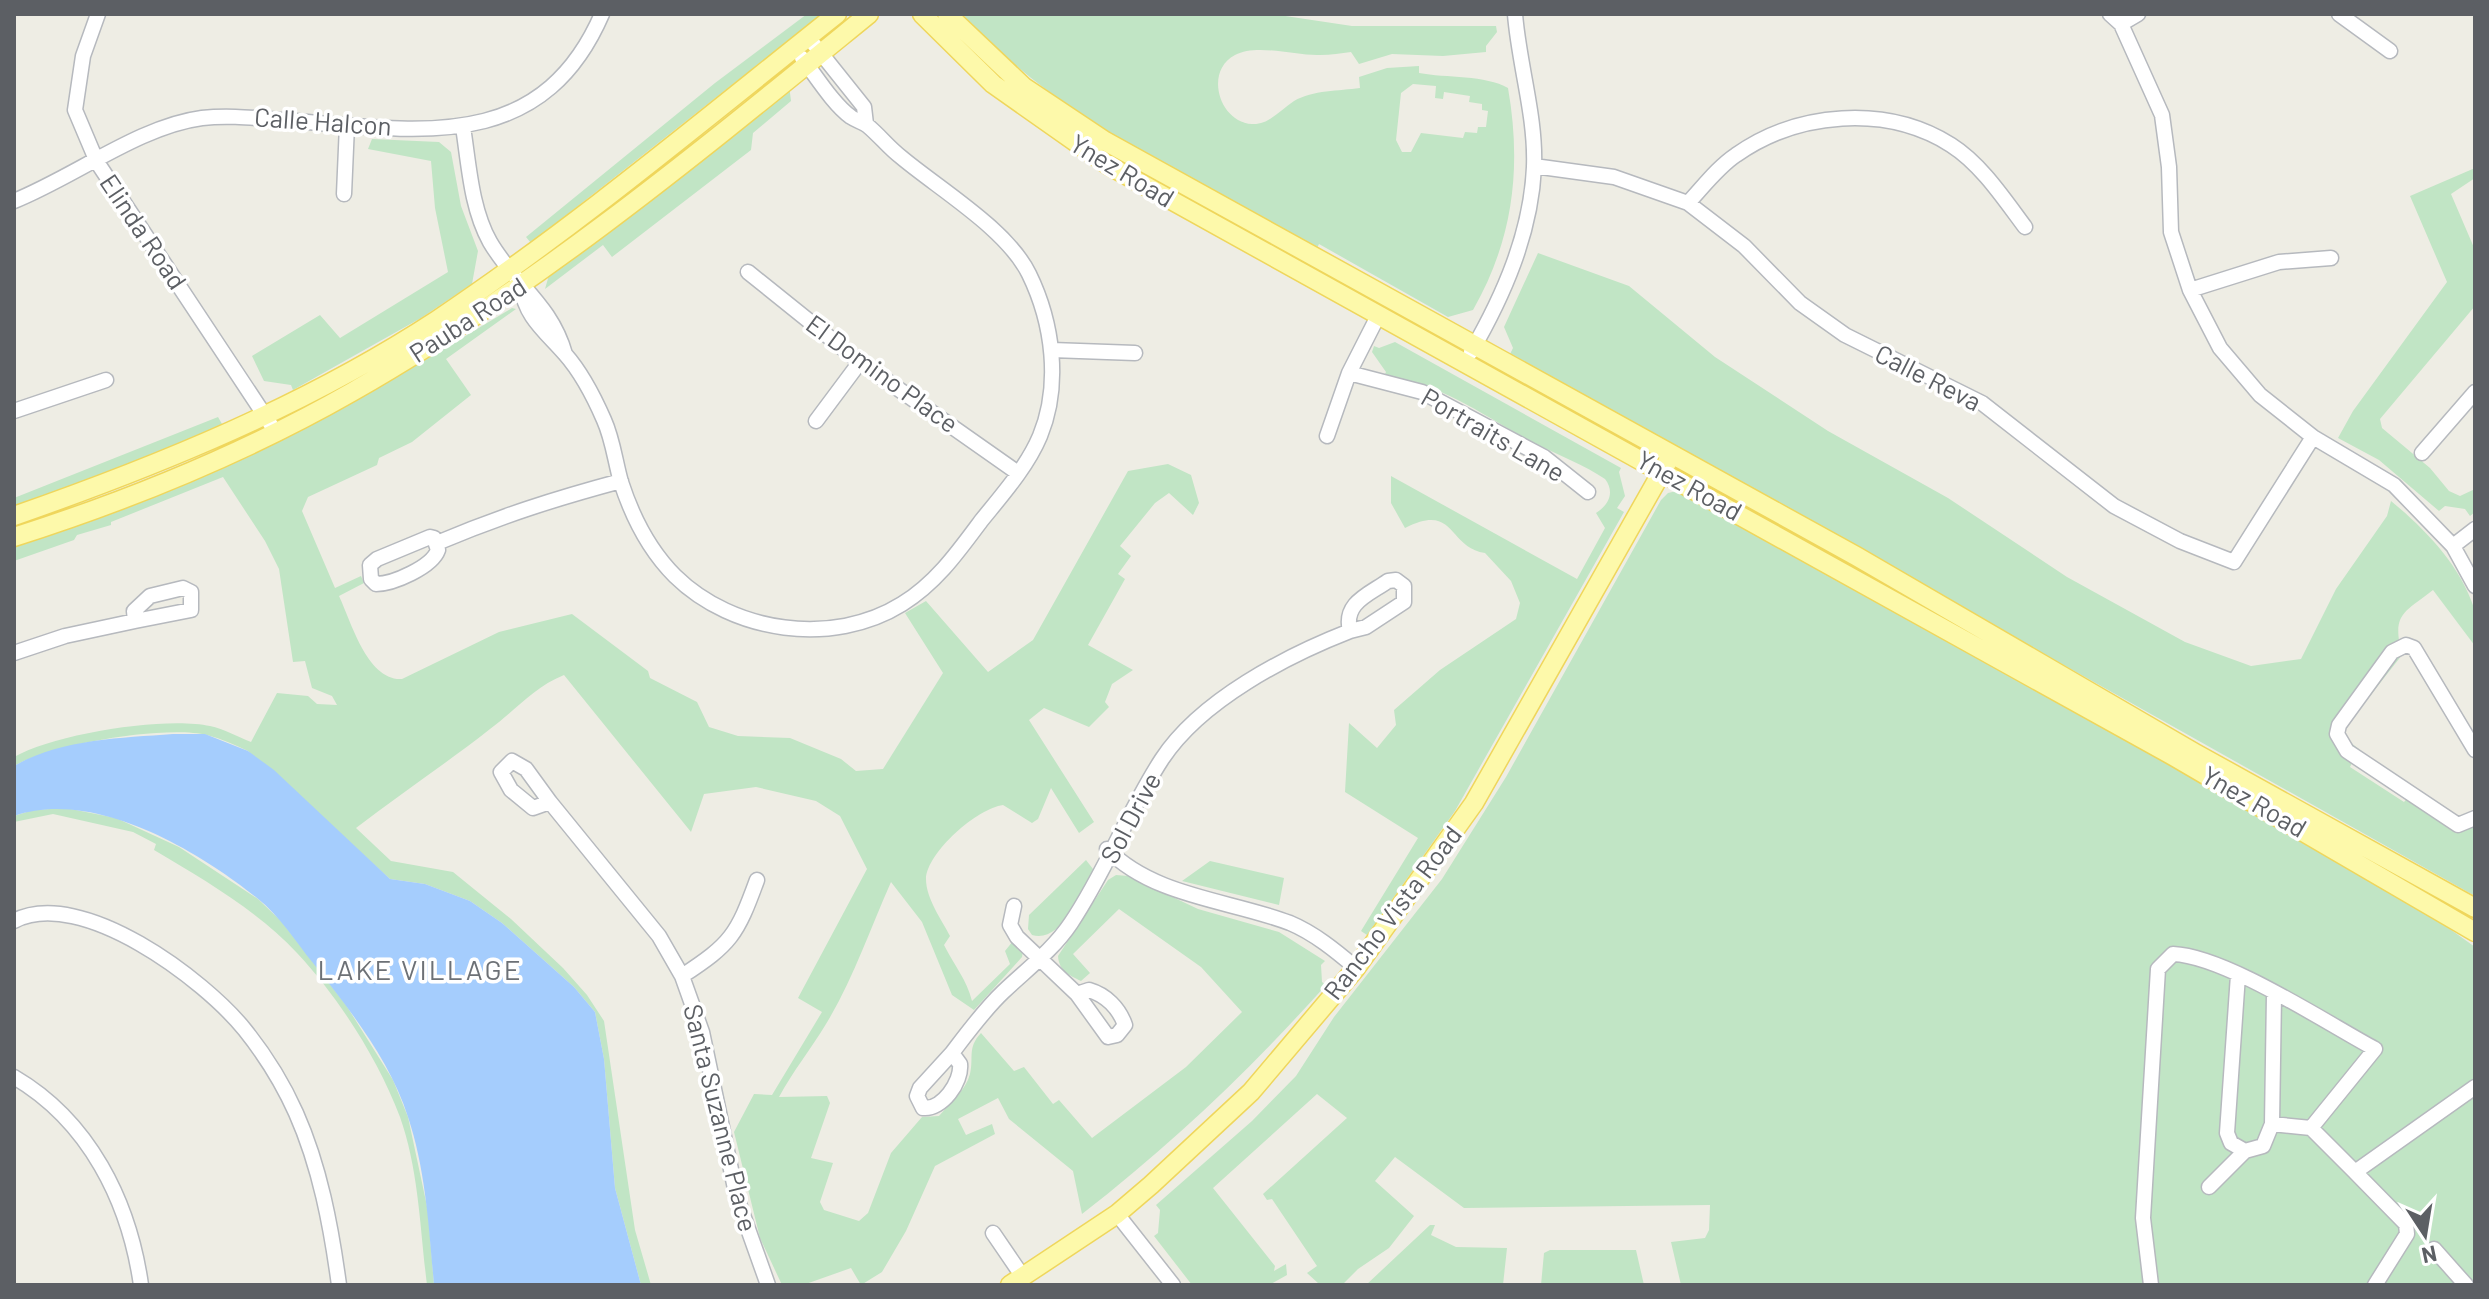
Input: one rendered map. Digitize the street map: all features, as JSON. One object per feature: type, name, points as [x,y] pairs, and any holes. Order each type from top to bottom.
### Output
[{"type":"main road","name":"Pauba Road","points":[[14,516],[111,482],[265,414],[435,321],[572,223],[837,14]]},
{"type":"main road","name":"Pauba Road","points":[[14,537],[113,502],[275,431],[397,366],[521,286],[667,176],[869,14]]},
{"type":"main road","name":"Ynez Road","points":[[922,14],[993,84],[1043,123],[1108,165],[1464,364],[1667,463],[2475,908]]},
{"type":"main road","name":"Ynez Road","points":[[947,14],[1024,87],[1067,118],[1475,345],[1667,463],[2475,932]]},
{"type":"main road","name":"Rancho Vista Road","points":[[1017,1281],[1117,1214],[1251,1092],[1356,968],[1474,803],[1667,463]]},
{"type":"street","name":"Elinda Road","points":[[98,14],[83,56],[75,110],[97,162],[275,431]]},
{"type":"street","name":"Calle Halcon","points":[[14,201],[97,162],[149,133],[199,118],[234,116],[347,125],[463,127],[503,116],[566,74],[587,47],[602,14]]},
{"type":"street","points":[[1464,364],[1511,273],[1527,222],[1534,166],[1515,14]]},
{"type":"street","points":[[2138,14],[2116,19],[2162,115],[2169,167],[2171,232],[2190,290],[2220,348],[2260,395],[2313,437],[2394,485],[2453,546],[2475,586]]},
{"type":"street","points":[[2339,14],[2390,51]]},
{"type":"street","points":[[463,127],[474,200],[489,240],[521,286],[523,305],[545,336],[565,354],[590,391],[606,424],[621,481],[652,547],[692,590],[752,623],[842,627],[902,605],[938,577],[1018,473],[1040,436],[1052,390],[1052,350],[1028,272],[1003,240],[897,155],[866,124],[850,116],[801,42]]},
{"type":"street","points":[[1688,203],[1734,156],[1779,130],[1830,119],[1867,118],[1907,124],[1952,146],[1993,184],[2025,227]]},
{"type":"street","points":[[344,194],[347,125]]},
{"type":"street","name":"Calle Reva","points":[[1534,166],[1614,177],[1688,203],[1744,246],[1800,303],[1845,335],[1982,403],[2114,506],[2180,541],[2234,562],[2313,437]]},
{"type":"street","points":[[2190,290],[2279,262],[2331,258]]},
{"type":"street","name":"El Domino Place","points":[[748,272],[860,362],[1018,473]]},
{"type":"street","points":[[1327,436],[1349,373],[1378,316]]},
{"type":"street","points":[[1052,350],[1135,353]]},
{"type":"street","points":[[816,421],[860,362]]},
{"type":"street","name":"Portraits Lane","points":[[1349,373],[1422,392],[1544,457],[1588,492]]},
{"type":"street","points":[[14,411],[106,380]]},
{"type":"street","points":[[2422,453],[2475,392]]},
{"type":"street","points":[[437,543],[486,520],[621,481]]},
{"type":"street","points":[[2453,546],[2475,529]]},
{"type":"street","points":[[434,538],[437,543],[437,554],[431,561],[388,583],[376,584],[371,579],[370,565],[377,559],[422,539],[434,538]]},
{"type":"street","points":[[14,653],[65,636],[135,621]]},
{"type":"street","name":"Sol Drive","points":[[952,1053],[1001,993],[1041,958],[1069,927],[1162,760],[1186,730],[1231,694],[1310,647],[1350,631]]},
{"type":"street","points":[[2473,740],[2414,648],[2406,645],[2392,652],[2339,725],[2337,734],[2347,751],[2458,825],[2475,818]]},
{"type":"street","name":"Santa Suzanne Place","points":[[550,802],[659,936],[682,976],[702,1032],[737,1198],[768,1285]]},
{"type":"street","points":[[1109,852],[1154,880],[1194,897],[1292,924],[1356,968]]},
{"type":"street","points":[[682,976],[720,951],[740,928],[757,880]]},
{"type":"street","points":[[1014,906],[1010,925],[1017,937],[1077,994]]},
{"type":"street","points":[[14,921],[54,915],[86,918],[119,929],[199,987],[243,1028],[274,1071],[296,1112],[316,1164],[339,1285]]},
{"type":"street","points":[[2151,1285],[2143,1218],[2158,969],[2173,954],[2194,955],[2238,975],[2375,1049],[2311,1128]]},
{"type":"street","points":[[2238,975],[2227,1133],[2231,1143],[2245,1151]]},
{"type":"street","points":[[2209,1187],[2245,1151],[2263,1146],[2272,1124],[2274,995]]},
{"type":"street","points":[[14,1077],[34,1089],[72,1124],[99,1160],[121,1203],[136,1252],[141,1285]]},
{"type":"street","points":[[2355,1172],[2475,1087]]},
{"type":"street","points":[[2272,1124],[2311,1128],[2406,1224],[2407,1234],[2375,1285]]},
{"type":"street","points":[[1117,1214],[1173,1285]]},
{"type":"street","points":[[993,1233],[1017,1281]]},
{"type":"street","points":[[2434,1249],[2466,1285]]},
{"type":"green space","points":[[807,14],[822,14],[531,243],[526,237],[715,83]]},
{"type":"green space","points":[[962,14],[1272,14],[1352,26],[1496,26],[1497,32],[1486,46],[1486,52],[1443,56],[1392,54],[1359,64],[1351,52],[1310,55],[1265,50],[1244,52],[1225,62],[1218,83],[1224,106],[1231,115],[1252,124],[1269,120],[1294,101],[1309,95],[1360,88],[1359,77],[1387,68],[1419,66],[1419,73],[1477,79],[1508,88],[1514,147],[1511,203],[1487,284],[1473,310],[1448,317],[1319,244],[1316,250],[1129,146],[1084,117],[1000,51]],"holes":[[[1413,84],[1436,86],[1435,98],[1443,99],[1444,92],[1470,96],[1469,102],[1482,104],[1482,110],[1488,111],[1486,127],[1478,127],[1477,133],[1465,132],[1463,138],[1421,133],[1411,152],[1402,152],[1396,140],[1401,93]]]},
{"type":"green space","points":[[789,85],[791,101],[753,133],[751,150],[612,257],[603,245],[545,289],[549,275]]},
{"type":"green space","points":[[372,139],[439,142],[451,152],[461,206],[478,251],[472,284],[421,318],[293,390],[291,385],[264,381],[252,356],[320,315],[340,338],[448,272],[435,208],[431,161],[368,149]]},
{"type":"green space","points":[[2475,168],[2475,178],[2451,194],[2475,250],[2475,306],[2380,419],[2382,428],[2430,468],[2449,491],[2460,496],[2475,489],[2475,512],[2470,516],[2465,509],[2445,506],[2439,511],[2379,460],[2338,438],[2353,411],[2447,282],[2410,196]]},
{"type":"green space","points":[[1538,253],[1629,286],[1715,357],[1828,431],[1948,498],[2067,577],[2185,642],[2251,666],[2301,659],[2336,589],[2387,516],[2391,501],[2429,536],[2460,577],[2475,612],[2475,646],[2433,590],[2407,610],[2398,631],[2402,655],[2344,729],[2347,740],[2359,749],[2350,767],[2404,802],[2409,796],[2475,825],[2475,896],[1510,354],[1513,348],[1504,327]]},
{"type":"green space","points":[[512,308],[516,309],[446,359],[471,395],[412,442],[379,458],[377,465],[308,497],[302,511],[335,588],[361,576],[364,583],[339,596],[362,648],[379,670],[390,677],[402,679],[499,632],[572,614],[648,671],[650,678],[697,702],[709,727],[738,736],[790,738],[841,759],[856,771],[883,769],[943,673],[905,613],[926,601],[988,672],[1033,640],[1128,471],[1168,464],[1191,475],[1199,503],[1193,515],[1169,493],[1155,503],[1120,546],[1131,556],[1118,574],[1125,579],[1088,645],[1133,670],[1112,684],[1105,702],[1109,707],[1089,727],[1044,708],[1029,720],[1094,822],[1079,833],[1051,788],[1038,819],[1032,823],[1003,805],[993,808],[956,833],[935,856],[929,868],[926,879],[929,894],[950,936],[944,945],[964,979],[972,1001],[1010,964],[1005,951],[1013,941],[1023,951],[1022,957],[974,1010],[952,995],[922,922],[891,882],[836,1007],[779,1097],[827,1096],[830,1103],[811,1158],[833,1163],[820,1202],[824,1210],[859,1221],[868,1213],[891,1153],[922,1117],[939,1116],[965,1086],[970,1074],[972,1048],[981,1033],[1014,1071],[1024,1067],[1053,1104],[1059,1100],[1092,1138],[1186,1067],[1242,1012],[1201,967],[1119,909],[1073,954],[1090,973],[1081,981],[1063,969],[1058,956],[1108,880],[1116,875],[1128,876],[1198,909],[1279,932],[1325,961],[1321,965],[1322,982],[1326,985],[1268,1047],[1179,1133],[1082,1214],[1073,1171],[1009,1119],[998,1098],[958,1119],[966,1135],[992,1124],[995,1134],[935,1166],[906,1231],[882,1272],[861,1285],[851,1268],[803,1285],[782,1285],[760,1238],[734,1132],[754,1094],[772,1095],[822,1012],[798,998],[867,869],[840,816],[816,801],[756,787],[704,794],[691,832],[564,675],[534,692],[474,742],[356,828],[391,861],[453,872],[511,919],[563,968],[587,995],[604,1021],[635,1230],[651,1285],[641,1285],[615,1188],[604,1059],[595,1012],[574,987],[502,923],[470,901],[425,884],[390,879],[248,751],[207,735],[164,733],[109,738],[54,750],[14,766],[14,757],[55,741],[139,725],[210,726],[251,742],[277,693],[308,696],[317,704],[337,705],[332,696],[312,688],[305,661],[293,662],[279,569],[265,541],[223,477],[111,522],[111,525],[77,535],[74,540],[14,561],[14,546],[285,438],[375,390]]},
{"type":"green space","points":[[1395,342],[1621,468],[1619,472],[1625,496],[1617,508],[1624,512],[1455,811],[1367,935],[1361,931],[1418,838],[1345,792],[1349,723],[1377,748],[1396,725],[1394,710],[1440,670],[1516,619],[1520,603],[1511,581],[1485,553],[1464,543],[1443,523],[1422,521],[1405,528],[1391,503],[1391,476],[1577,579],[1605,528],[1596,513],[1607,502],[1610,493],[1605,479],[1597,474],[1464,403],[1426,386],[1384,376],[1386,372],[1372,352],[1374,346],[1379,348]]},
{"type":"green space","points":[[218,417],[222,424],[202,437],[14,511],[14,498]]},
{"type":"green space","points":[[1677,491],[2387,884],[2475,947],[2475,1285],[1681,1285],[1671,1242],[1705,1238],[1709,1230],[1710,1205],[1464,1208],[1395,1157],[1375,1181],[1414,1216],[1389,1248],[1358,1269],[1342,1285],[1319,1284],[1307,1273],[1317,1266],[1272,1199],[1267,1200],[1263,1194],[1347,1118],[1317,1094],[1213,1188],[1275,1266],[1274,1271],[1286,1264],[1287,1275],[1269,1285],[1192,1285],[1154,1236],[1158,1233],[1160,1210],[1156,1205],[1252,1121],[1296,1076],[1334,1017],[1442,879],[1506,777],[1661,500],[1668,493]]},
{"type":"green space","points":[[66,808],[116,818],[179,847],[258,899],[282,922],[346,1005],[393,1080],[408,1117],[428,1211],[434,1285],[427,1285],[415,1179],[400,1117],[369,1051],[328,989],[297,953],[265,923],[192,872],[154,850],[156,844],[133,832],[53,814],[14,822],[14,816],[33,810]]},
{"type":"green space","points":[[1086,860],[1093,869],[1092,876],[1068,916],[1052,932],[1042,936],[1032,935],[1028,929],[1029,915]]},
{"type":"green space","points":[[1210,861],[1284,878],[1279,905],[1182,881]]},
{"type":"green space","points":[[1430,1225],[1435,1225],[1431,1235],[1456,1247],[1507,1248],[1503,1285],[1366,1285]]},
{"type":"green space","points":[[1550,1250],[1636,1250],[1644,1285],[1541,1285],[1544,1253]]},
{"type":"water","points":[[173,734],[205,734],[248,751],[274,770],[390,879],[425,884],[470,901],[502,923],[574,987],[595,1012],[604,1059],[615,1188],[641,1285],[434,1285],[423,1179],[408,1117],[391,1075],[354,1017],[273,913],[205,861],[143,828],[77,810],[45,810],[14,816],[14,766],[71,745]]},
{"type":"district","name":"LAKE VILLAGE","points":[[420,970]]}]
